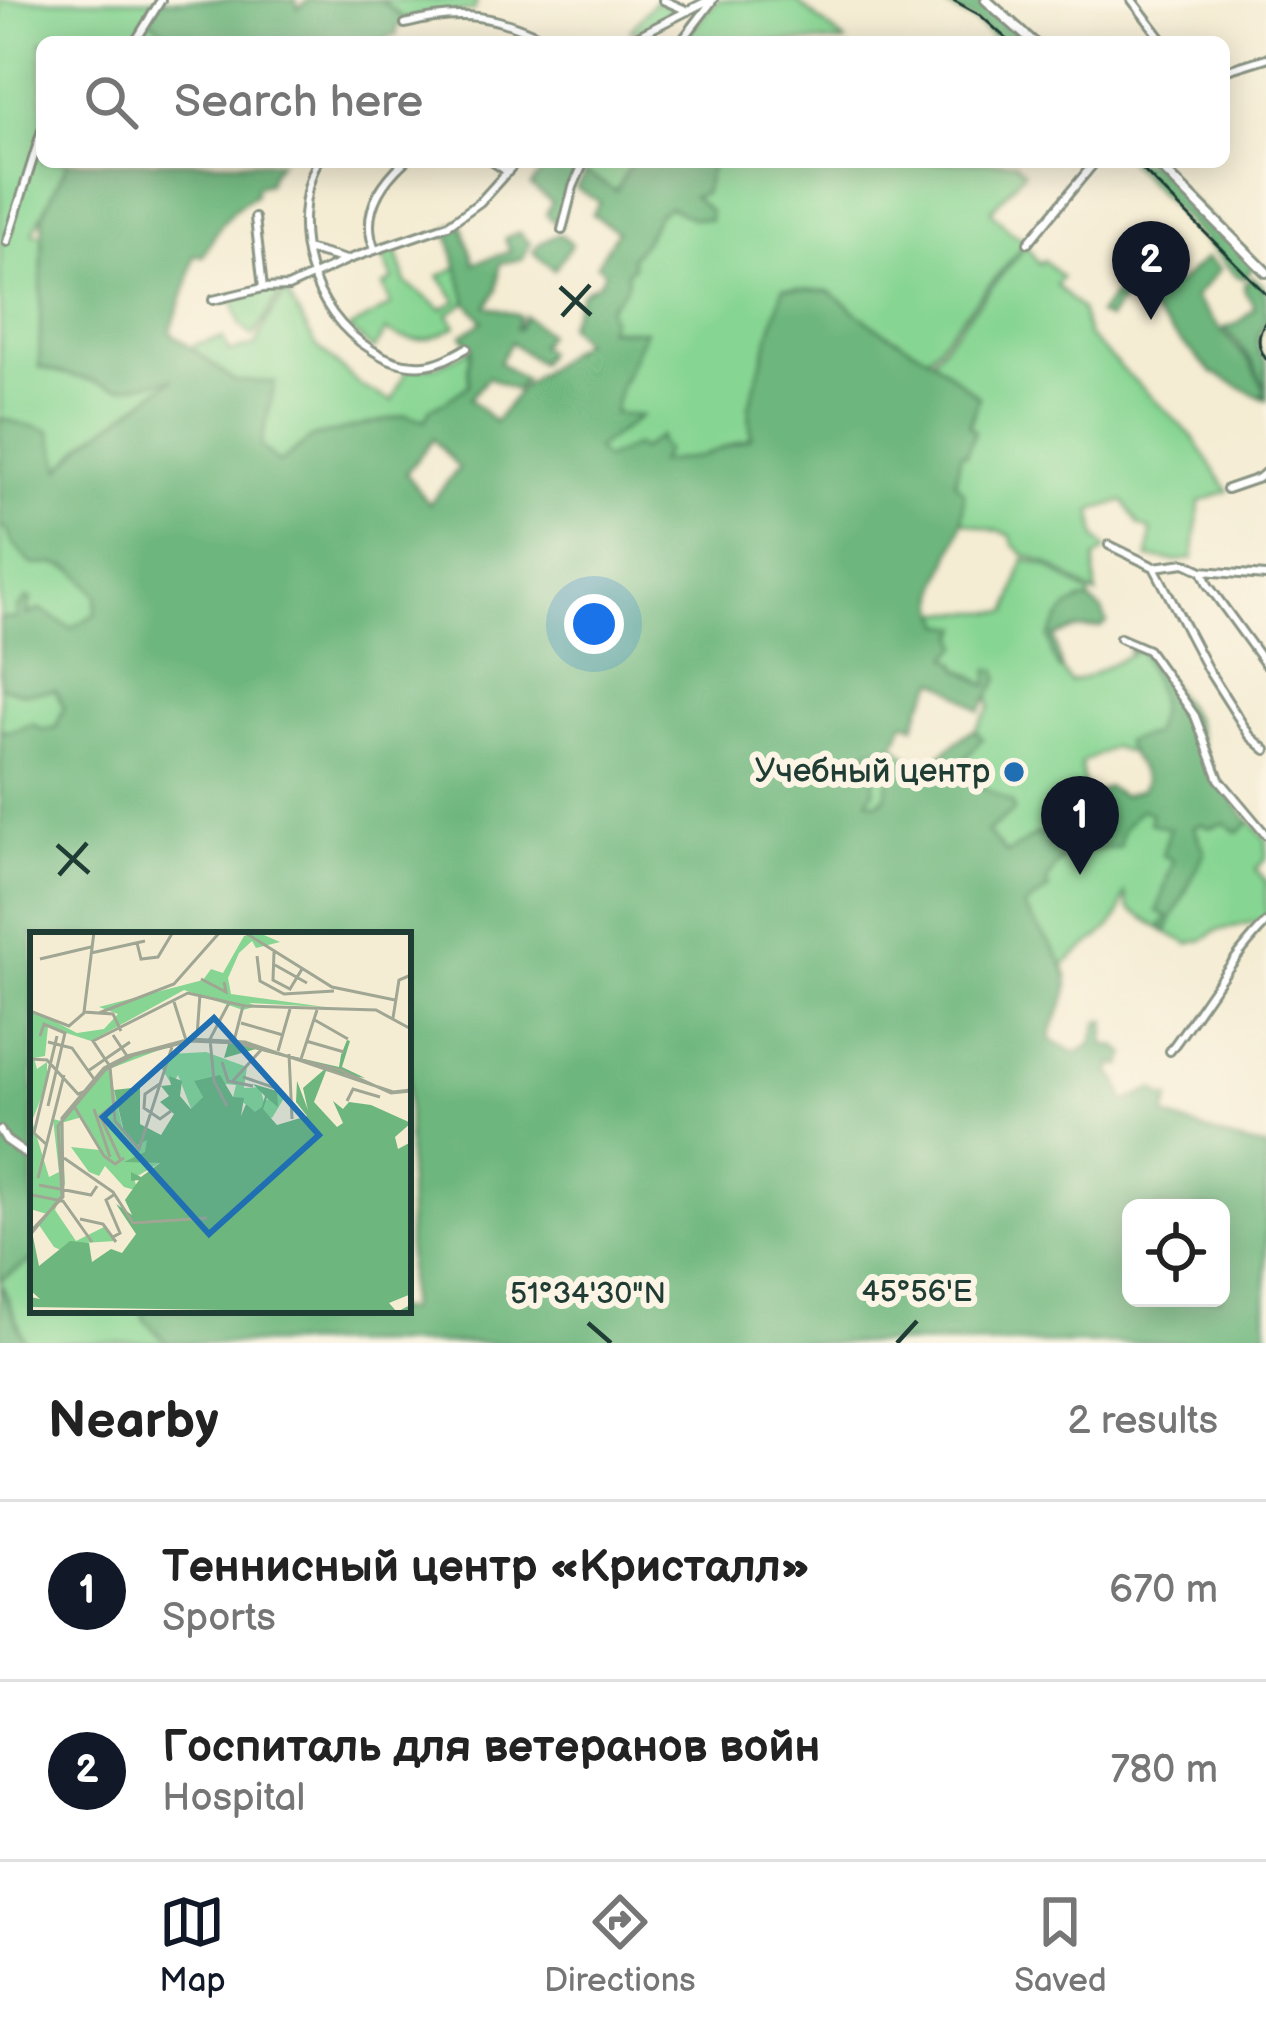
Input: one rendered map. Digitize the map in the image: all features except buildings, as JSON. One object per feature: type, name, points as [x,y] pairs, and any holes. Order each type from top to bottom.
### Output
[{"type":"street","points":[[139,36],[161,0]]},
{"type":"street","points":[[663,0],[688,10]]},
{"type":"street","points":[[638,36],[711,0]]},
{"type":"street","points":[[685,36],[711,0]]},
{"type":"street","points":[[986,0],[1026,36]]},
{"type":"street","points":[[1132,0],[1159,36]]},
{"type":"street","points":[[405,24],[471,14],[537,36]]},
{"type":"street","points":[[1230,69],[1266,58]]},
{"type":"street","points":[[7,242],[36,149]]},
{"type":"street","points":[[315,168],[304,206],[306,249],[314,278],[334,317],[382,357],[406,365],[436,363],[467,348]]},
{"type":"street","points":[[375,250],[368,226],[370,214],[382,188],[399,168]]},
{"type":"street","points":[[502,168],[508,172]]},
{"type":"street","points":[[213,300],[288,287],[349,259],[448,225],[480,202],[511,168]]},
{"type":"street","points":[[562,230],[581,168]]},
{"type":"street","points":[[1028,243],[1090,168]]},
{"type":"street","points":[[1162,168],[1266,272]]},
{"type":"street","points":[[255,218],[262,288]]},
{"type":"street","points":[[306,249],[349,259]]},
{"type":"street","points":[[1227,489],[1266,472]]},
{"type":"street","points":[[1109,545],[1154,568],[1208,670],[1250,736],[1264,744]]},
{"type":"street","points":[[1154,568],[1185,563],[1202,572],[1266,576]]},
{"type":"street","points":[[1202,572],[1266,665]]},
{"type":"street","points":[[1120,638],[1148,650],[1195,716],[1219,779],[1266,835]]},
{"type":"street","points":[[1170,1051],[1226,968],[1266,923]]},
{"type":"street","points":[[0,1130],[30,1158]]},
{"type":"green space","points":[[0,0],[159,0],[165,36],[36,36],[36,168],[65,168],[33,233],[50,236],[187,367],[99,465],[0,515]]},
{"type":"green space","points":[[159,0],[296,0],[298,9],[308,0],[381,0],[405,20],[392,36],[165,36],[147,18]]},
{"type":"green space","points":[[381,0],[477,0],[474,11],[405,20]]},
{"type":"green space","points":[[719,0],[798,0],[839,36],[688,36]]},
{"type":"green space","points":[[936,0],[981,0],[1023,36],[991,36],[976,22]]},
{"type":"green space","points":[[655,1],[679,11],[638,31],[630,30]]},
{"type":"green space","points":[[65,168],[275,168],[268,183],[256,187],[255,195],[224,221],[203,256],[194,255],[170,332],[234,381],[275,382],[261,446],[279,463],[313,437],[406,415],[425,420],[431,408],[469,385],[472,348],[462,335],[483,321],[467,302],[447,229],[461,221],[474,263],[510,252],[505,238],[519,232],[530,243],[523,259],[500,263],[497,290],[487,306],[520,316],[516,329],[525,316],[547,334],[539,346],[547,352],[539,363],[511,342],[499,362],[524,380],[515,390],[488,377],[470,399],[495,422],[522,387],[582,341],[567,326],[582,293],[601,281],[605,271],[597,265],[617,231],[592,214],[600,202],[576,188],[586,173],[616,191],[629,168],[710,168],[704,193],[693,196],[710,211],[710,220],[669,207],[657,215],[631,257],[633,266],[625,288],[608,308],[607,329],[645,331],[614,413],[641,416],[596,449],[604,459],[636,445],[640,450],[660,436],[666,450],[659,462],[698,457],[751,438],[749,406],[783,288],[829,291],[873,325],[932,359],[979,397],[969,425],[975,431],[966,454],[961,453],[955,482],[964,492],[962,522],[938,599],[944,625],[961,627],[959,646],[948,657],[988,686],[989,669],[997,670],[999,679],[980,711],[936,680],[915,726],[904,722],[895,744],[869,749],[868,766],[875,765],[874,790],[868,800],[877,803],[886,798],[888,780],[908,757],[929,765],[975,730],[982,738],[965,760],[965,777],[1012,803],[1014,811],[987,832],[1007,854],[1047,832],[1052,848],[1088,820],[1096,793],[1107,787],[1122,796],[1141,790],[1145,782],[1125,741],[1152,734],[1156,722],[1155,685],[1142,654],[1129,652],[1129,648],[1146,652],[1194,718],[1217,781],[1250,822],[1238,833],[1225,823],[1194,827],[1205,852],[1166,932],[1160,927],[1168,917],[1157,912],[1173,860],[1162,855],[1170,829],[1150,823],[1151,814],[1141,809],[1124,830],[1120,847],[1085,850],[1062,859],[1046,883],[1049,889],[1024,907],[1060,959],[1068,981],[1050,1039],[1076,1053],[1091,1045],[1099,1021],[1106,1021],[1104,1044],[1126,1055],[1122,1066],[1113,1063],[1111,1074],[1125,1102],[1155,1089],[1170,1098],[1165,1116],[1266,1148],[1266,1343],[167,1343],[143,1313],[411,1313],[411,932],[30,932],[30,1262],[0,1280],[0,729],[9,732],[33,724],[43,730],[56,728],[64,707],[55,690],[24,693],[0,686],[0,618],[17,619],[17,609],[27,598],[31,600],[27,615],[40,610],[71,628],[95,614],[97,596],[70,568],[32,565],[0,525],[0,418],[50,431],[61,469],[85,443],[174,379],[119,388],[39,367],[43,214]],"holes":[[[433,439],[459,468],[429,504],[406,473]]]},
{"type":"green space","points":[[539,168],[577,168],[560,227],[546,214],[552,202],[531,186],[542,171]]},
{"type":"green space","points":[[583,168],[629,168],[616,192]]},
{"type":"green space","points":[[710,168],[1020,168],[1024,172],[991,211],[1027,241],[928,357],[873,325],[784,288],[749,406],[751,438],[724,451],[465,526],[614,413],[645,331],[607,328],[608,308],[625,287],[633,266],[631,257],[657,215],[669,206],[692,218],[692,196],[704,193]]},
{"type":"green space","points":[[1135,168],[1158,168],[1256,265],[1244,278]]},
{"type":"green space","points":[[559,234],[572,244],[554,270],[533,252]]},
{"type":"green space","points":[[1026,246],[1039,264],[1044,260],[1062,278],[1056,285],[1081,310],[1088,336],[1191,435],[1228,491],[1200,502],[1193,559],[1148,558],[1151,531],[1139,525],[1124,501],[1092,510],[1096,537],[1107,549],[1095,558],[1096,595],[1048,563],[1023,554],[1010,535],[962,521],[964,492],[955,483],[979,397],[932,359]]},
{"type":"green space","points":[[395,248],[406,283],[442,309],[457,301],[439,276],[458,267],[467,302],[448,314],[456,326],[448,331],[412,339],[386,331],[374,350],[349,329],[391,305],[383,286],[393,280],[381,252]]},
{"type":"green space","points":[[1206,258],[1220,269],[1194,298],[1250,363],[1266,391],[1266,400],[1264,392],[1260,397],[1213,373],[1136,297],[1124,298],[1108,319],[1098,314],[1123,284],[1177,284]]},
{"type":"green space","points":[[1252,277],[1266,295],[1266,319],[1257,341],[1266,363],[1266,390],[1252,361],[1225,328],[1239,323],[1255,307],[1244,284]]},
{"type":"green space","points":[[280,288],[253,337],[240,325],[232,297]]},
{"type":"green space","points":[[286,292],[316,345],[362,387],[392,401],[407,369],[437,366],[473,348],[491,367],[429,431],[313,437],[279,463],[261,446],[234,381],[192,348],[223,338],[229,352],[255,346]]},
{"type":"green space","points":[[0,525],[13,544],[77,571],[97,596],[96,614],[71,628],[40,610],[26,616],[28,607],[17,620],[0,618]]},
{"type":"green space","name":"Учебный центр","points":[[1024,559],[1047,566],[1090,595],[1089,600],[1078,601],[1049,637],[1053,657],[1070,682],[1139,650],[1142,654],[1164,706],[1155,740],[1125,752],[1113,747],[1081,763],[1083,781],[1102,819],[1048,855],[1007,855],[986,831],[1009,813],[852,856],[982,739],[975,730],[990,708],[989,686],[951,662],[936,612],[1009,612]]},
{"type":"green space","points":[[1089,600],[1102,610],[1107,623],[1054,637],[1059,669],[1049,637],[1069,607]]},
{"type":"green space","points":[[0,686],[24,693],[55,690],[64,707],[56,727],[43,730],[33,724],[9,732],[0,729]]},
{"type":"green space","points":[[895,744],[908,757],[883,799],[868,800],[874,790],[869,748]]},
{"type":"green space","points":[[1221,787],[1266,840],[1266,859],[1256,869],[1266,881],[1266,919],[1216,931],[1189,944],[1166,932],[1173,915],[1161,929],[1129,909],[1125,894],[1110,928],[1063,966],[1020,908],[1042,883],[1052,855],[1118,846],[1123,813]]},
{"type":"green space","points":[[30,1262],[30,1313],[143,1313],[167,1343],[26,1343],[0,1280]]},
{"type":"green space","points":[[0,1284],[26,1343],[0,1343]]},
{"type":"tram line","points":[[953,0],[1003,36]]},
{"type":"tram line","points":[[1141,168],[1266,294]]},
{"type":"tram line","points":[[1266,321],[1259,340],[1266,359]]},
{"type":"place","name":"Госпиталь для ветеранов войн","points":[[1151,320]]},
{"type":"place","name":"Учебный центр","points":[[1014,772]]},
{"type":"place","name":"Теннисный центр «Кристалл»","points":[[1080,875]]}]
